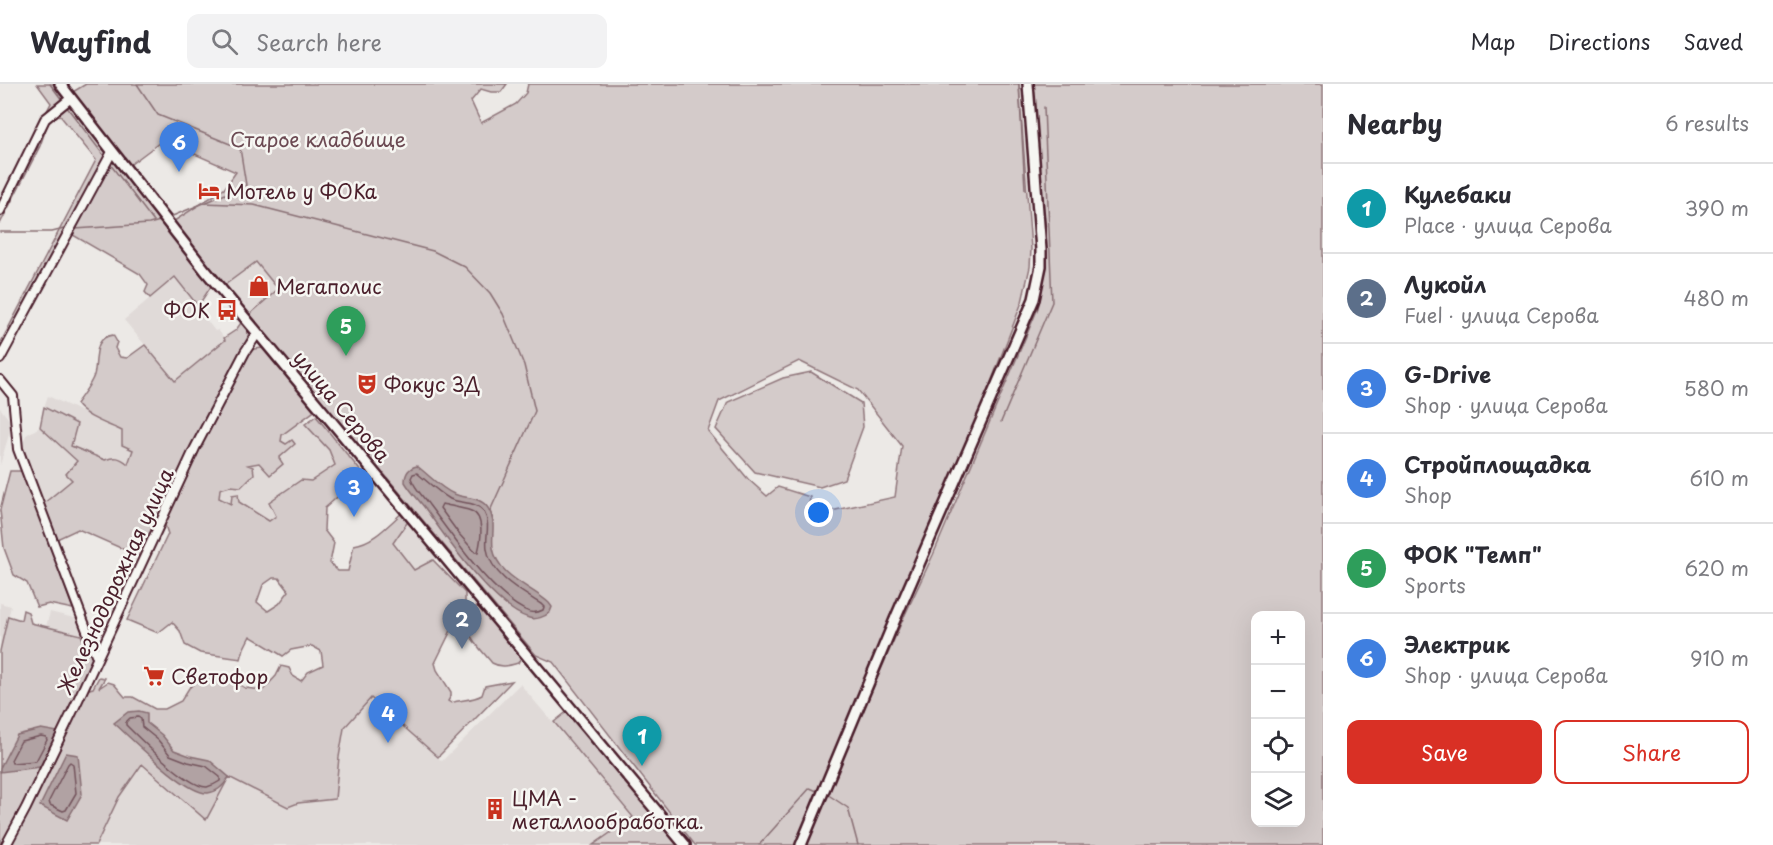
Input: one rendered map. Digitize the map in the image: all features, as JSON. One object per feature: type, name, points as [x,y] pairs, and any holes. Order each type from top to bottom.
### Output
[{"type":"main road","name":"улица Серова","points":[[60,84],[257,334],[685,845]]},
{"type":"main road","points":[[801,845],[896,617],[1034,299],[1040,273],[1041,250],[1028,84]]},
{"type":"street","points":[[0,212],[45,118],[71,98]]},
{"type":"street","points":[[0,359],[112,152]]},
{"type":"street","name":"Железнодорожная улица","points":[[6,845],[140,570],[195,448],[245,352],[257,334]]},
{"type":"street","points":[[0,380],[13,396],[18,449],[97,657]]},
{"type":"shaded area","points":[[256,261],[278,289],[247,317],[222,287]]},
{"type":"shaded area","points":[[175,277],[215,331],[218,330],[226,340],[175,381],[124,320]]},
{"type":"shaded area","points":[[268,384],[349,471],[262,566],[193,496]]},
{"type":"shaded area","points":[[48,396],[122,431],[133,449],[128,464],[113,457],[105,460],[70,446],[77,424],[44,407]]},
{"type":"shaded area","points":[[0,408],[11,422],[0,465]]},
{"type":"shaded area","points":[[40,427],[77,461],[72,480],[40,507],[17,438],[24,441],[26,435]]},
{"type":"shaded area","points":[[409,520],[440,556],[415,571],[392,543]]},
{"type":"shaded area","points":[[0,603],[11,606],[0,651]]},
{"type":"shaded area","points":[[50,612],[78,619],[81,635],[46,627]]},
{"type":"shaded area","points":[[520,684],[633,817],[593,845],[96,845],[119,797],[142,764],[206,820],[229,777],[288,806],[335,799],[344,728],[371,698],[442,761]]},
{"type":"green space","points":[[37,84],[56,84],[67,99],[43,118],[51,103]]},
{"type":"green space","name":"Старое кладбище","points":[[86,84],[507,84],[501,92],[481,89],[471,101],[481,123],[516,104],[526,93],[528,84],[1019,84],[1031,249],[1030,267],[1022,302],[935,527],[797,845],[695,845],[553,662],[536,655],[384,474],[380,476],[247,317],[278,289],[256,262],[222,287],[171,223],[224,189],[236,172],[163,140],[127,167],[71,93]],"holes":[[[799,361],[858,390],[902,446],[895,497],[808,516],[810,497],[778,487],[767,496],[748,479],[708,431],[719,401]]]},
{"type":"green space","points":[[1032,84],[1323,84],[1323,845],[805,845],[933,555],[1038,308],[1047,265],[1046,230],[1038,183]]},
{"type":"green space","points":[[70,102],[212,285],[198,306],[175,277],[150,298],[145,292],[148,285],[140,274],[68,232],[0,355],[0,344],[96,160],[58,113],[49,120],[40,146],[0,224],[0,216],[32,153],[38,149],[38,141],[43,128],[47,122],[52,116]]},
{"type":"green space","points":[[35,133],[0,208],[0,201]]},
{"type":"green space","points":[[243,320],[247,325],[248,337],[141,557],[78,529],[57,539],[43,504],[72,480],[66,474],[77,461],[40,427],[44,407],[77,424],[71,446],[105,460],[117,458],[128,464],[133,450],[122,445],[122,431],[91,417],[76,404],[93,379],[97,350],[102,340],[113,335],[117,342],[115,348],[120,357],[127,358],[145,345],[175,381],[225,340],[224,338],[236,330]]},
{"type":"green space","points":[[263,348],[268,351],[317,409],[282,435],[281,441],[286,444],[292,440],[295,444],[279,458],[283,464],[270,475],[259,463],[248,465],[253,467],[254,474],[241,487],[230,486],[220,489],[219,498],[231,504],[232,495],[238,494],[239,502],[269,521],[276,516],[269,502],[301,480],[311,481],[335,465],[329,450],[305,424],[316,416],[363,474],[325,508],[324,530],[334,543],[330,563],[338,571],[348,571],[354,545],[374,537],[403,512],[409,520],[393,543],[414,570],[433,560],[465,593],[465,602],[435,663],[451,692],[448,701],[451,703],[474,698],[482,695],[485,686],[512,681],[438,757],[371,698],[344,728],[335,799],[298,803],[288,807],[229,777],[206,820],[142,764],[119,797],[96,845],[0,845],[0,651],[8,616],[21,620],[23,610],[28,612],[31,623],[81,635],[92,659],[78,690],[93,688],[99,677],[105,678],[99,688],[108,682],[114,684],[125,697],[133,697],[155,709],[165,709],[181,701],[189,688],[206,674],[227,677],[245,688],[263,690],[276,676],[281,666],[289,668],[293,676],[301,681],[308,672],[323,665],[321,651],[312,646],[291,650],[283,656],[250,636],[241,659],[200,653],[185,645],[180,631],[172,622],[158,633],[127,620],[168,534],[164,522],[197,449],[247,354],[254,349]],"holes":[[[273,578],[279,578],[289,591],[279,604],[268,611],[257,602],[263,585]]]},
{"type":"green space","points":[[811,372],[861,403],[863,427],[844,479],[820,487],[755,472],[716,429],[728,402],[783,378]]},
{"type":"green space","points":[[10,471],[23,471],[73,609],[49,604],[37,607],[27,583],[14,575],[4,548],[0,510]]},
{"type":"green space","points":[[474,607],[482,608],[522,655],[518,663],[505,666],[495,665],[475,643],[467,628],[466,620],[468,613]]},
{"type":"green space","points":[[569,710],[682,845],[593,845],[633,817],[554,722]]},
{"type":"water","points":[[417,466],[449,491],[485,504],[491,513],[493,548],[496,558],[508,574],[549,603],[552,607],[550,612],[540,618],[529,618],[515,612],[486,587],[405,482],[411,468]]},
{"type":"water","points":[[128,712],[147,713],[147,723],[162,735],[174,750],[209,760],[229,777],[218,789],[208,793],[187,785],[174,776],[114,723]]},
{"type":"water","points":[[41,729],[58,732],[40,767],[0,772],[17,735]]},
{"type":"water","points":[[66,753],[78,755],[82,794],[67,820],[40,806]]},
{"type":"waterway","points":[[50,84],[62,100]]},
{"type":"waterway","points":[[137,84],[158,115],[240,148],[246,185],[207,202]]},
{"type":"waterway","points":[[1019,84],[1025,189]]},
{"type":"waterway","points":[[66,106],[105,157]]},
{"type":"waterway","points":[[1001,422],[1052,302],[1044,107]]},
{"type":"waterway","points":[[110,164],[154,222]]},
{"type":"waterway","points":[[170,217],[204,203],[254,205],[433,251],[465,267],[490,293],[503,314],[524,365],[535,411],[490,511]]},
{"type":"waterway","points":[[75,229],[149,224],[160,221]]},
{"type":"waterway","points":[[0,232],[52,232],[68,228]]},
{"type":"waterway","points":[[759,845],[810,788],[817,791]]},
{"type":"waterway","points":[[830,796],[848,808],[858,845]]},
{"type":"place","name":"Электрик","points":[[179,172]]},
{"type":"place","name":"Мотель у ФОКа","points":[[209,191]]},
{"type":"place","name":"Мегаполис","points":[[259,286]]},
{"type":"place","name":"ФОК","points":[[227,310]]},
{"type":"place","name":"ФОК \"Темп\"","points":[[346,356]]},
{"type":"place","name":"Фокус 3Д","points":[[367,384]]},
{"type":"place","name":"G-Drive","points":[[354,517]]},
{"type":"place","name":"Лукойл","points":[[462,649]]},
{"type":"place","name":"Светофор","points":[[154,676]]},
{"type":"place","name":"Стройплощадка","points":[[388,743]]},
{"type":"place","name":"Кулебаки","points":[[642,766]]},
{"type":"place","name":"ЦМА - металлообработка.","points":[[495,809]]}]
